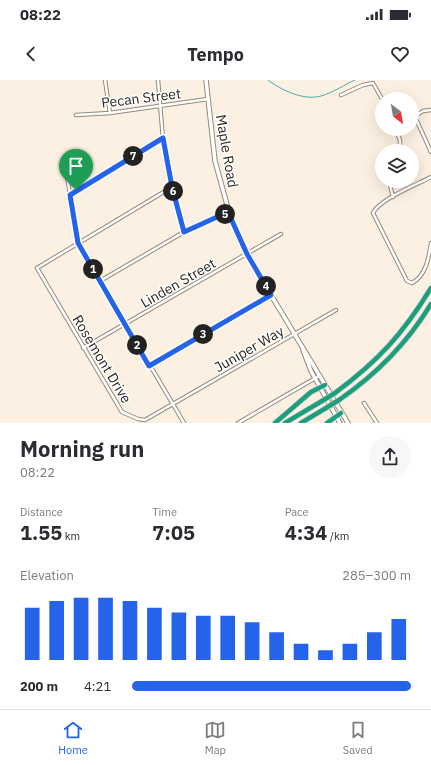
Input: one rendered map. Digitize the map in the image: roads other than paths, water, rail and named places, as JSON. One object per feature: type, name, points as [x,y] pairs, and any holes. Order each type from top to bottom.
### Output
[{"type":"highway","points":[[286,423],[334,395],[378,358],[403,330],[431,288]]},
{"type":"highway","points":[[301,423],[340,400],[368,379],[409,337],[431,304]]},
{"type":"highway","points":[[275,423],[311,392],[322,386]]},
{"type":"highway","points":[[327,423],[337,417],[341,412]]},
{"type":"main road","name":"Maple Road","points":[[206,80],[209,122],[215,161],[228,212],[247,254],[319,376],[328,401],[340,423]]},
{"type":"main road","name":"Maple Road","points":[[303,350],[315,378],[322,386],[334,395],[341,412],[348,423]]},
{"type":"street","points":[[105,80],[110,113]]},
{"type":"street","points":[[158,80],[163,138],[172,187],[184,232]]},
{"type":"street","points":[[342,95],[363,85],[373,83],[378,92]]},
{"type":"street","name":"Pecan Street","points":[[76,115],[110,113],[208,99]]},
{"type":"street","points":[[431,110],[423,111],[416,115],[416,119],[431,152]]},
{"type":"street","points":[[70,195],[163,138]]},
{"type":"street","points":[[65,164],[78,243],[125,326],[184,423]]},
{"type":"street","points":[[431,177],[393,197],[377,207],[373,213],[408,281],[412,283],[417,280],[422,273],[428,261],[431,243]]},
{"type":"street","points":[[78,243],[172,187]]},
{"type":"street","points":[[391,188],[393,197]]},
{"type":"street","points":[[100,282],[184,232],[228,212]]},
{"type":"street","name":"Linden Street","points":[[83,348],[125,326],[281,234]]},
{"type":"street","name":"Rosemont Drive","points":[[78,243],[37,268],[83,348],[122,412],[142,420],[172,405]]},
{"type":"street","points":[[149,366],[271,295]]},
{"type":"street","name":"Juniper Way","points":[[172,405],[336,310]]},
{"type":"street","points":[[238,423],[319,376]]},
{"type":"street","points":[[364,403],[376,423]]},
{"type":"waterway","points":[[268,80],[286,91],[307,97],[321,96],[355,80]]}]
